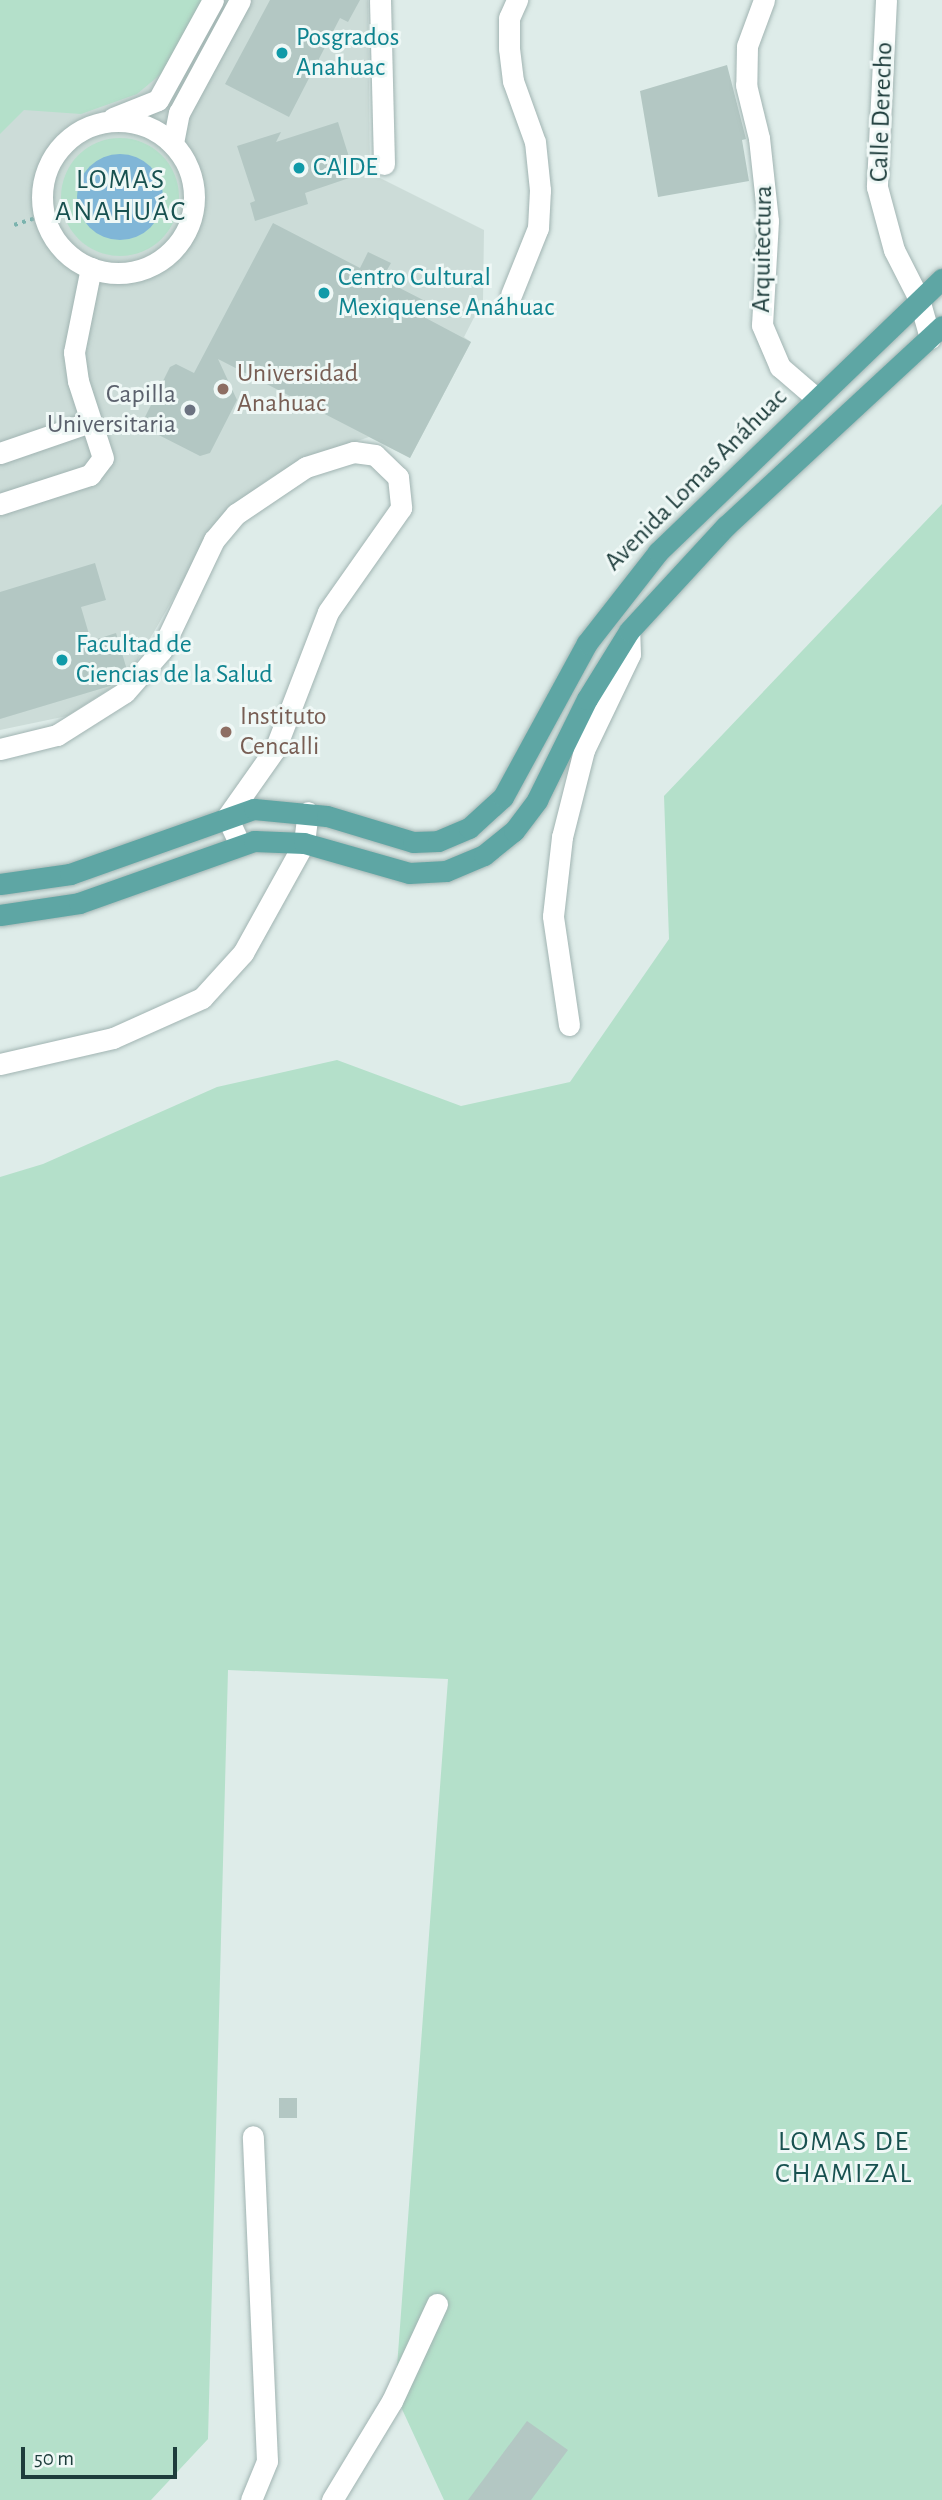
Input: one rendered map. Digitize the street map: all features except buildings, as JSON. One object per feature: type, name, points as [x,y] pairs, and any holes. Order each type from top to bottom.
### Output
[{"type":"main road","name":"Avenida Lomas Anáhuac","points":[[0,884],[70,873],[254,809],[308,812],[427,843],[454,836],[482,819],[512,784],[562,683],[614,604],[667,542],[942,279]]},
{"type":"main road","name":"Avenida Lomas Anáhuac","points":[[0,915],[79,903],[239,843],[304,843],[409,873],[446,871],[484,855],[514,831],[537,800],[587,699],[629,631],[726,526],[936,332]]},
{"type":"street","points":[[104,122],[141,125],[173,143],[188,164],[195,189],[193,215],[183,239],[165,258],[142,269],[116,273],[91,268],[69,256],[53,237],[44,215],[43,184],[54,156],[76,135],[104,122],[158,100],[213,0]]},
{"type":"street","points":[[173,143],[179,113],[240,0]]},
{"type":"street","points":[[380,0],[384,164]]},
{"type":"street","points":[[511,295],[538,228],[540,190],[535,142],[513,81],[509,48],[509,18],[517,0]]},
{"type":"street","name":"Arquitectura","points":[[764,0],[747,46],[746,85],[759,138],[768,221],[762,325],[780,367],[816,398]]},
{"type":"street","name":"Calle Derecho","points":[[886,0],[877,187],[894,250],[936,332]]},
{"type":"street","points":[[0,504],[90,475],[103,458],[90,422],[74,352],[91,268]]},
{"type":"street","points":[[0,453],[90,422]]},
{"type":"street","points":[[0,749],[57,735],[104,709],[125,692],[161,651],[214,540],[236,514],[306,467],[354,452],[375,455],[398,477],[401,508],[327,612],[275,749],[227,817],[239,843]]},
{"type":"street","points":[[569,1025],[553,916],[562,837],[584,750],[630,654],[629,631]]},
{"type":"street","points":[[0,1064],[113,1038],[202,998],[243,953],[304,843],[308,812]]},
{"type":"street","points":[[251,2500],[267,2461],[253,2136]]},
{"type":"street","points":[[332,2500],[392,2402],[437,2304]]},
{"type":"path","points":[[14,225],[44,215]]},
{"type":"shaded area","name":"Universidad Anahuac","points":[[0,0],[368,0],[370,173],[484,230],[483,300],[464,337],[471,342],[410,458],[369,437],[304,459],[267,480],[231,508],[210,535],[133,668],[119,683],[67,716],[0,730]]},
{"type":"green space","points":[[0,0],[203,0],[168,68],[137,94],[81,114],[24,110],[0,134]]},
{"type":"green space","points":[[120,138],[143,142],[162,155],[175,174],[179,197],[175,220],[162,239],[143,252],[120,256],[97,252],[78,239],[65,220],[61,197],[65,174],[78,155],[97,142]]},
{"type":"green space","points":[[942,504],[942,2500],[444,2500],[395,2394],[448,1679],[228,1670],[208,2439],[151,2500],[0,2500],[0,1177],[43,1164],[217,1087],[337,1060],[461,1106],[570,1082],[669,939],[664,796]]},
{"type":"water","points":[[112,154],[128,154],[151,166],[160,180],[163,197],[160,214],[151,228],[128,240],[112,240],[96,233],[84,221],[77,205],[77,189],[84,173],[96,161]]},
{"type":"place","name":"Posgrados Anahuac","points":[[282,53]]},
{"type":"place","name":"CAIDE","points":[[299,168]]},
{"type":"place","name":"Centro Cultural Mexiquense Anáhuac","points":[[324,293]]},
{"type":"place","name":"Universidad Anahuac","points":[[223,389]]},
{"type":"place","name":"Capilla Universitaria","points":[[190,410]]},
{"type":"place","name":"Facultad de Ciencias de la Salud","points":[[62,660]]},
{"type":"place","name":"Instituto Cencalli","points":[[226,732]]},
{"type":"district","name":"LOMAS ANAHUÁC","points":[[121,196]]},
{"type":"district","name":"LOMAS DE CHAMIZAL","points":[[844,2158]]}]
